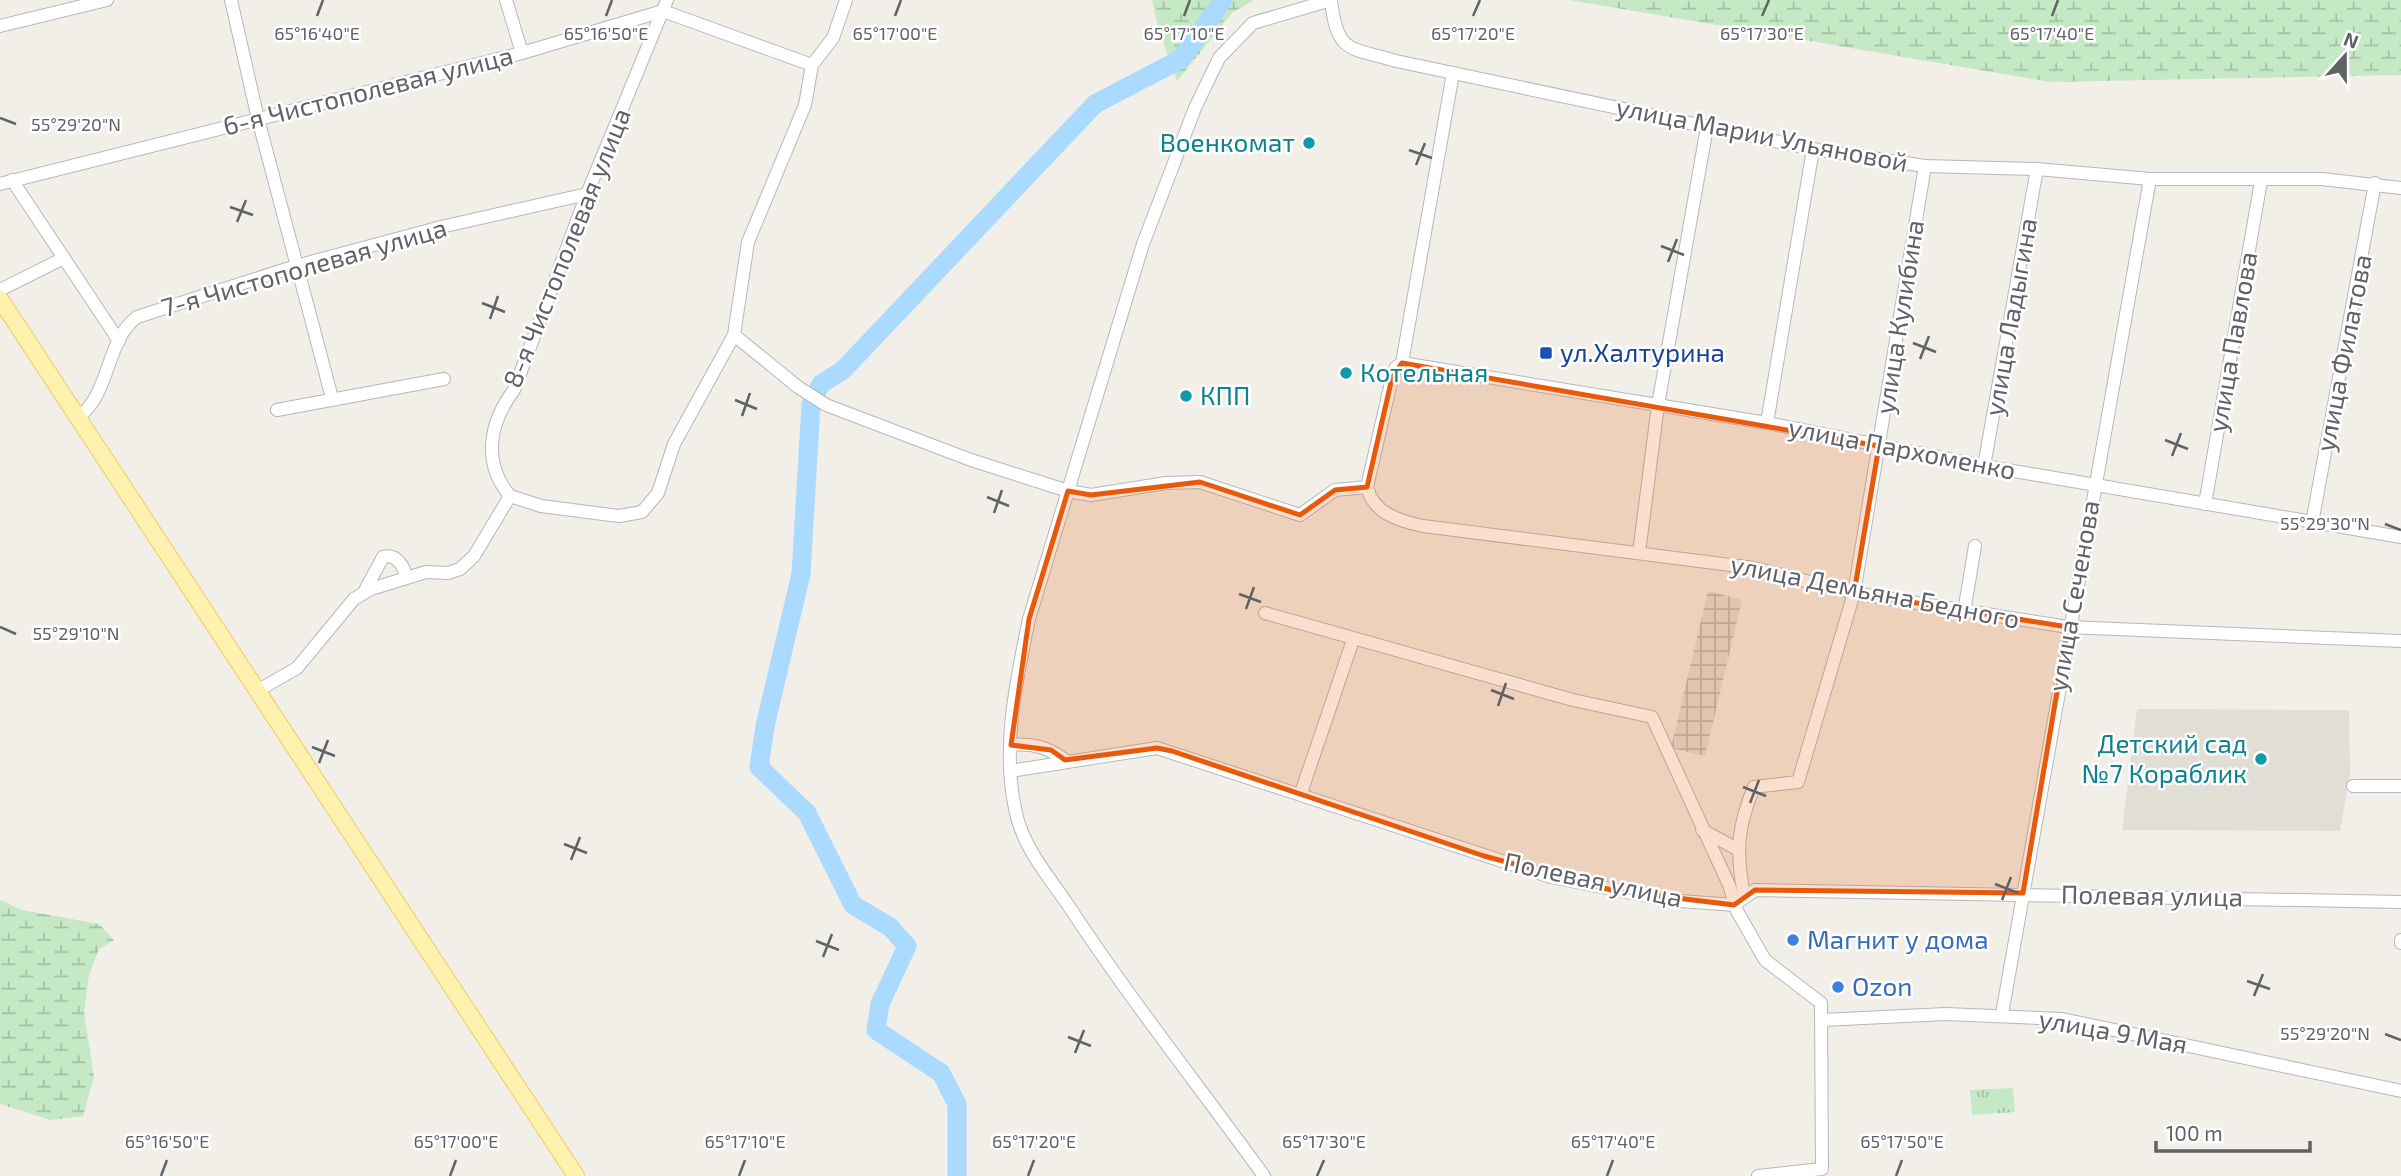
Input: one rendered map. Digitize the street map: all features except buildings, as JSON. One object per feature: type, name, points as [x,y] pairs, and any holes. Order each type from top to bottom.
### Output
[{"type":"main road","points":[[0,299],[576,1176]]},
{"type":"street","points":[[231,0],[258,120],[332,398]]},
{"type":"street","points":[[506,0],[522,53]]},
{"type":"street","points":[[257,691],[297,668],[354,599],[407,576],[460,569],[474,556],[510,496],[541,506],[619,516],[642,512],[658,493],[674,444],[734,335],[748,242],[805,105],[812,65],[833,38],[846,0]]},
{"type":"street","points":[[1264,1176],[1096,948],[1036,858],[1016,814],[1010,771],[1010,745],[1017,675],[1029,619],[1143,244],[1195,108],[1219,58],[1253,23],[1331,0]]},
{"type":"street","name":"улица Марии Ульяновой","points":[[1331,0],[1335,29],[1346,45],[1396,61],[1813,149],[1925,166],[2037,169],[2150,179],[2322,179],[2401,188]]},
{"type":"street","points":[[0,26],[102,1]]},
{"type":"street","points":[[663,4],[812,65]]},
{"type":"street","name":"6-я Чистополевая улица","points":[[6,182],[522,53],[663,4]]},
{"type":"street","name":"8-я Чистополевая улица","points":[[510,496],[500,485],[495,470],[491,437],[496,418],[514,390],[587,194],[663,4]]},
{"type":"street","points":[[734,335],[798,387],[826,405],[971,460],[1068,491],[1091,495],[1166,482],[1200,482],[1300,515],[1335,490],[1367,487],[1392,378],[1396,367],[1402,363],[1453,73]]},
{"type":"street","points":[[1639,553],[1658,405],[1707,127]]},
{"type":"street","points":[[1768,423],[1813,149]]},
{"type":"street","name":"улица Кулибина","points":[[1737,849],[1743,812],[1754,787],[1798,782],[1854,593],[1925,166]]},
{"type":"street","name":"улица Ладыгина","points":[[1984,466],[2037,169]]},
{"type":"street","name":"улица Сеченова","points":[[2002,1014],[2068,627],[2150,179]]},
{"type":"street","name":"улица Павлова","points":[[2205,504],[2261,181]]},
{"type":"street","points":[[6,182],[64,258],[119,341]]},
{"type":"street","name":"улица Филатова","points":[[2312,523],[2375,183]]},
{"type":"street","name":"7-я Чистополевая улица","points":[[78,417],[95,397],[119,341],[137,317],[296,266],[441,227],[587,194]]},
{"type":"street","points":[[0,290],[64,258]]},
{"type":"street","name":"улица Пархоменко","points":[[1402,363],[1768,423],[1984,466],[2401,537]]},
{"type":"street","points":[[276,410],[444,379]]},
{"type":"street","name":"улица Демьяна Бедного","points":[[1367,487],[1375,505],[1406,522],[1754,568],[1854,593],[1964,612],[2068,627],[2401,640]]},
{"type":"street","points":[[1964,612],[1975,546]]},
{"type":"street","points":[[363,594],[383,557],[395,558],[404,566],[407,576]]},
{"type":"street","points":[[1265,613],[1573,700],[1651,718],[1729,886],[1734,905],[1765,960],[1821,1003],[1822,1169],[1758,1176]]},
{"type":"street","points":[[1301,793],[1353,640]]},
{"type":"street","points":[[1010,745],[1031,744],[1051,750],[1065,760]]},
{"type":"street","name":"Полевая улица","points":[[1010,771],[1065,760],[1157,748],[1551,877],[1667,900],[1734,905]]},
{"type":"street","points":[[2353,786],[2401,786]]},
{"type":"street","points":[[1702,830],[1737,849],[1744,895],[1734,905]]},
{"type":"street","name":"Полевая улица","points":[[1744,895],[1755,890],[2401,902]]},
{"type":"street","name":"улица 9 Мая","points":[[1822,1020],[2002,1014],[2062,1019],[2401,1091]]},
{"type":"highlighted area","points":[[1402,363],[1879,446],[1854,593],[2068,627],[2023,893],[1755,890],[1734,905],[1611,890],[1484,856],[1172,751],[1157,748],[1065,760],[1051,750],[1011,745],[1029,619],[1068,491],[1091,495],[1200,482],[1300,515],[1335,490],[1367,487],[1392,378]]},
{"type":"shaded area","points":[[1708,591],[1742,600],[1705,756],[1671,748]]},
{"type":"shaded area","points":[[2137,709],[2349,710],[2350,773],[2340,831],[2122,830]]},
{"type":"green space","points":[[1152,0],[1254,0],[1233,12],[1177,81],[1158,27]]},
{"type":"green space","points":[[1570,0],[2401,0],[2401,75],[2050,82]]},
{"type":"green space","points":[[0,900],[22,910],[99,924],[114,940],[99,949],[89,975],[84,1012],[94,1077],[83,1116],[50,1120],[0,1104]]},
{"type":"green space","points":[[2013,1088],[2015,1112],[1972,1115],[1970,1090]]},
{"type":"waterway","points":[[816,393],[821,384],[843,370],[1095,104],[1181,59],[1223,0]]},
{"type":"waterway","points":[[811,404],[801,574],[765,726],[759,767],[807,813],[853,905],[890,927],[907,946],[880,1004],[876,1030],[941,1073],[957,1104],[957,1176]]},
{"type":"place","name":"Военкомат","points":[[1309,143]]},
{"type":"place","name":"ул.Халтурина","points":[[1546,353]]},
{"type":"place","name":"Котельная","points":[[1346,373]]},
{"type":"place","name":"КПП","points":[[1186,396]]},
{"type":"place","name":"Детский сад №7 Кораблик","points":[[2261,759]]},
{"type":"place","name":"Магнит у дома","points":[[1793,940]]},
{"type":"place","name":"Ozon","points":[[1838,987]]}]
